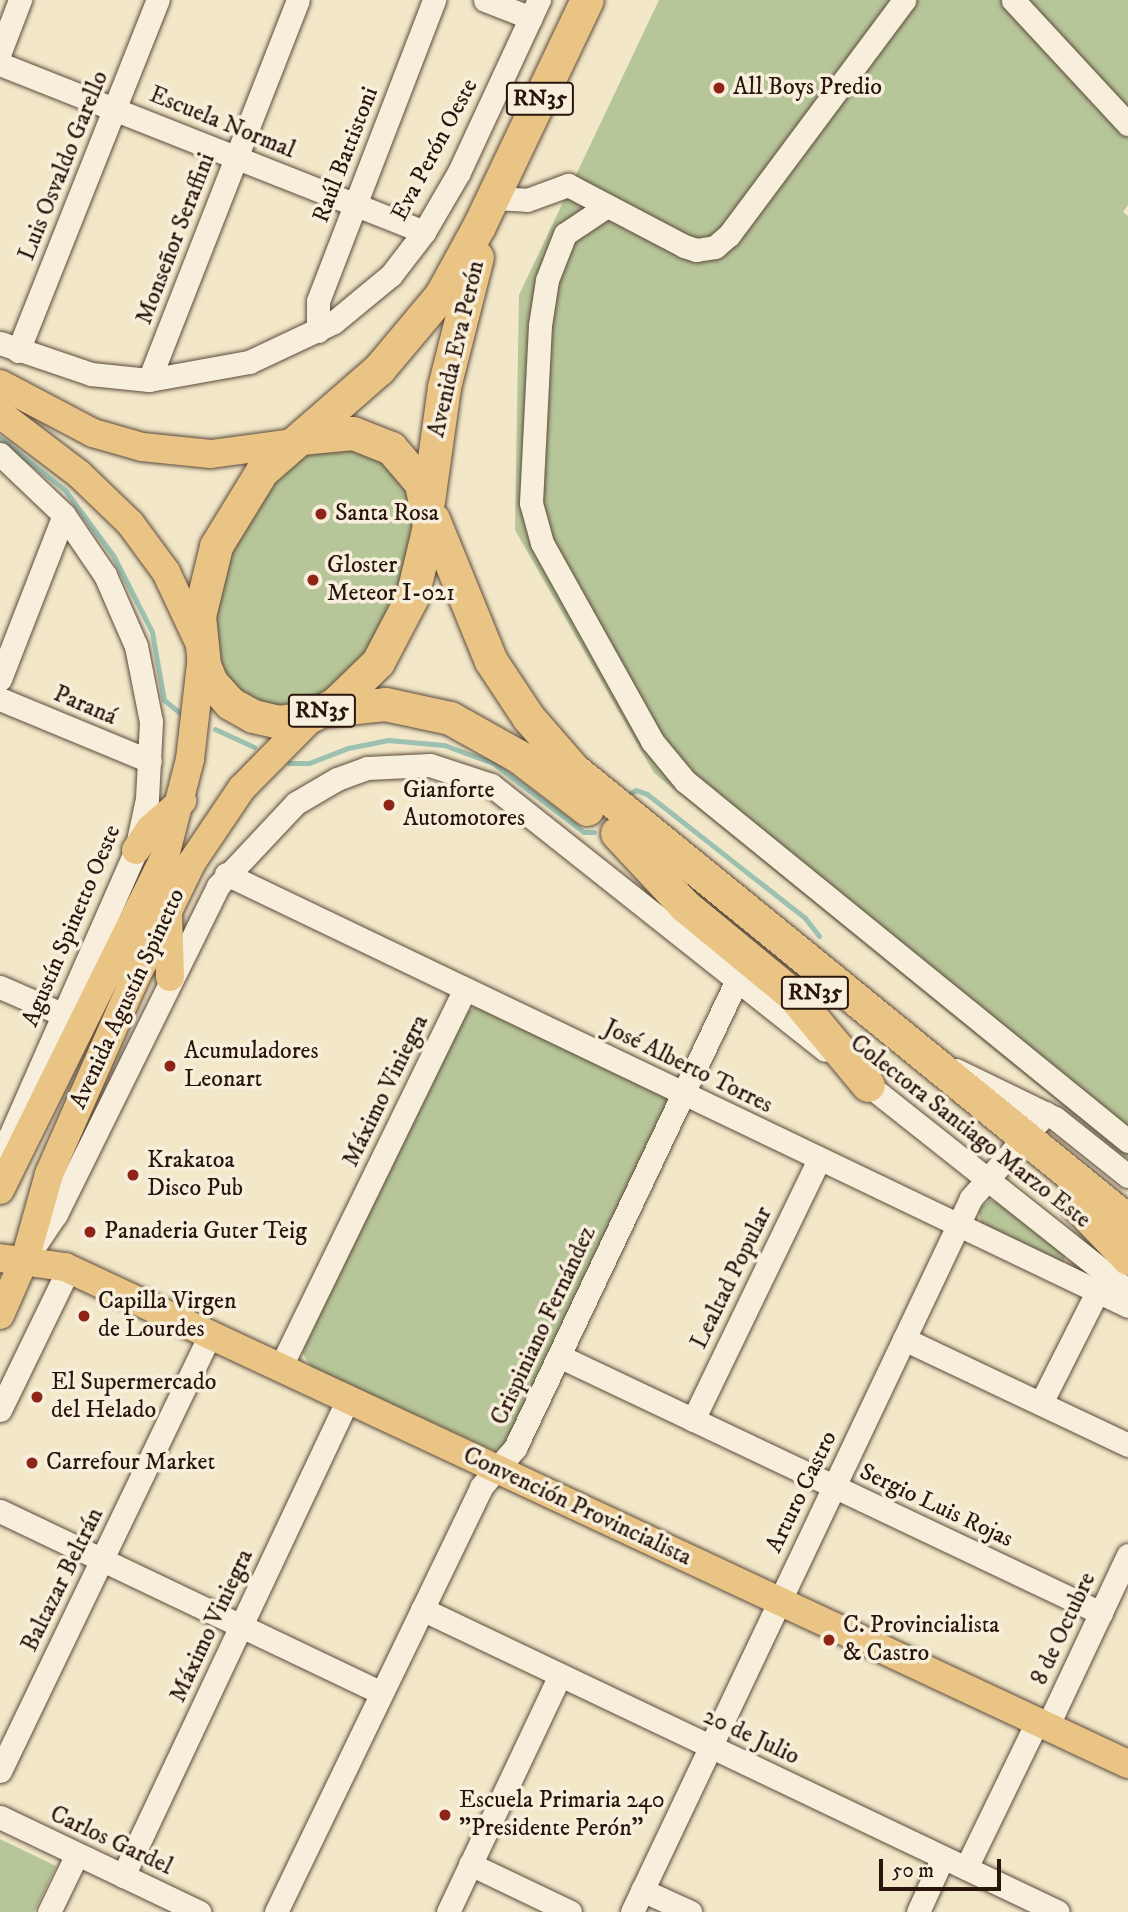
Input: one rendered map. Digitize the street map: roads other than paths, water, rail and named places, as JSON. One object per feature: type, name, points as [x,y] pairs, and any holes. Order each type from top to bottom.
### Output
[{"type":"highway","name":"Avenida Eva Perón","points":[[297,441],[385,363],[423,320],[454,275],[587,0]]},
{"type":"highway","name":"Avenida Eva Perón","points":[[429,506],[447,374],[493,198]]},
{"type":"highway","name":"RN35","points":[[1123,1216],[1019,1146],[526,762],[458,722],[418,708],[385,704],[279,722],[246,712],[217,689],[201,650],[201,600],[216,546],[253,483],[297,441],[343,432],[383,443],[411,467],[491,661],[561,757],[597,792],[927,1058],[1019,1146],[1077,1205],[1128,1246]]},
{"type":"highway","name":"RN35","points":[[317,714],[359,684],[394,637],[422,568],[429,506]]},
{"type":"highway","points":[[617,833],[690,910],[793,995],[868,1085]]},
{"type":"highway","points":[[1077,1205],[1128,1258]]},
{"type":"main road","points":[[0,384],[93,433],[142,447],[211,454],[297,441]]},
{"type":"main road","points":[[0,414],[79,474],[130,523],[166,572],[201,650]]},
{"type":"main road","name":"Avenida Agustín Spinetto","points":[[0,1190],[157,874],[182,801],[201,650]]},
{"type":"main road","name":"Avenida Agustín Spinetto","points":[[0,1315],[12,1260],[169,907],[197,852],[230,803],[317,714]]},
{"type":"main road","points":[[136,850],[146,834],[182,801]]},
{"type":"main road","points":[[169,907],[170,977]]},
{"type":"main road","name":"Convención Provincialista","points":[[12,1260],[69,1268],[1128,1765]]},
{"type":"street","points":[[0,52],[20,0]]},
{"type":"street","name":"Luis Osvaldo Garello","points":[[9,347],[114,109],[158,0]]},
{"type":"street","name":"Monseñor Seraffini","points":[[149,380],[298,0]]},
{"type":"street","name":"Raúl Battistoni","points":[[318,331],[318,301],[434,0]]},
{"type":"street","points":[[485,0],[535,9]]},
{"type":"street","points":[[493,198],[527,200],[559,186],[570,186],[690,248],[703,250],[720,244],[904,0]]},
{"type":"street","points":[[1013,0],[1128,124]]},
{"type":"street","name":"Eva Perón Oeste","points":[[9,347],[91,374],[149,380],[230,368],[318,331],[378,288],[424,232],[459,173],[535,9]]},
{"type":"street","name":"Escuela Normal","points":[[0,64],[424,232]]},
{"type":"street","points":[[607,206],[565,234],[547,280],[540,325],[531,503],[542,543],[652,741],[685,781],[1128,1141]]},
{"type":"street","name":"Agustín Spinetto Oeste","points":[[0,454],[64,515],[102,569],[132,631],[148,692],[150,761],[136,850],[0,1158]]},
{"type":"street","points":[[0,679],[64,515]]},
{"type":"street","name":"Paraná","points":[[0,699],[150,761]]},
{"type":"street","name":"Colectora Santiago Marzo Este","points":[[12,1260],[56,1214],[170,977],[226,874],[296,803],[337,779],[367,768],[414,764],[446,768],[484,781],[519,804],[987,1181],[1128,1291]]},
{"type":"street","name":"José Alberto Torres","points":[[226,874],[1128,1306]]},
{"type":"street","name":"Crispiniano Fernández","points":[[276,1912],[483,1482],[513,1452],[737,980]]},
{"type":"street","points":[[0,987],[64,1015]]},
{"type":"street","name":"Máximo Viniegra","points":[[280,1367],[465,989]]},
{"type":"street","name":"Colectora Santiago Marzo Este","points":[[927,1058],[1046,1113],[1128,1175]]},
{"type":"street","name":"Arturo Castro","points":[[632,1912],[975,1192],[1046,1113]]},
{"type":"street","name":"Lealtad Popular","points":[[693,1420],[819,1159]]},
{"type":"street","points":[[0,1410],[69,1268]]},
{"type":"street","points":[[1041,1403],[1097,1292]]},
{"type":"street","name":"Baltazar Beltrán","points":[[0,1771],[210,1335]]},
{"type":"street","points":[[904,1339],[1128,1445]]},
{"type":"street","name":"Sergio Luis Rojas","points":[[559,1356],[1101,1613]]},
{"type":"street","name":"Máximo Viniegra","points":[[123,1876],[348,1399]]},
{"type":"street","points":[[0,1511],[381,1693]]},
{"type":"street","name":"8 de Octubre","points":[[966,1868],[1101,1613],[1128,1555]]},
{"type":"street","name":"20 de Julio","points":[[422,1609],[1058,1912]]},
{"type":"street","points":[[448,1912],[560,1675]]},
{"type":"street","name":"Carlos Gardel","points":[[0,1817],[194,1911]]},
{"type":"street","points":[[48,1912],[77,1854]]},
{"type":"street","points":[[918,1912],[943,1857]]},
{"type":"street","points":[[470,1864],[570,1912]]},
{"type":"street","points":[[642,1890],[690,1912]]},
{"type":"waterway","points":[[0,438],[65,490],[113,555],[152,632],[164,700],[179,712]]},
{"type":"waterway","points":[[215,729],[254,747]]},
{"type":"waterway","points":[[289,763],[309,763],[348,748],[388,740],[444,745],[493,763],[584,832],[594,832]]},
{"type":"waterway","points":[[627,795],[636,790],[647,794],[805,918],[819,936]]},
{"type":"place","name":"All Boys Predio","points":[[719,88]]},
{"type":"place","name":"Santa Rosa","points":[[321,514]]},
{"type":"place","name":"Gloster Meteor I-021","points":[[313,580]]},
{"type":"place","name":"Gianforte Automotores","points":[[389,805]]},
{"type":"place","name":"Acumuladores Leonart","points":[[170,1066]]},
{"type":"place","name":"Krakatoa Disco Pub","points":[[133,1175]]},
{"type":"place","name":"Panaderia Guter Teig","points":[[90,1232]]},
{"type":"place","name":"Capilla Virgen de Lourdes","points":[[84,1316]]},
{"type":"place","name":"El Supermercado del Helado","points":[[37,1397]]},
{"type":"place","name":"Carrefour Market","points":[[32,1463]]},
{"type":"place","name":"C. Provincialista & Castro","points":[[829,1640]]},
{"type":"place","name":"Escuela Primaria 240 \"Presidente Perón\"","points":[[445,1815]]}]
